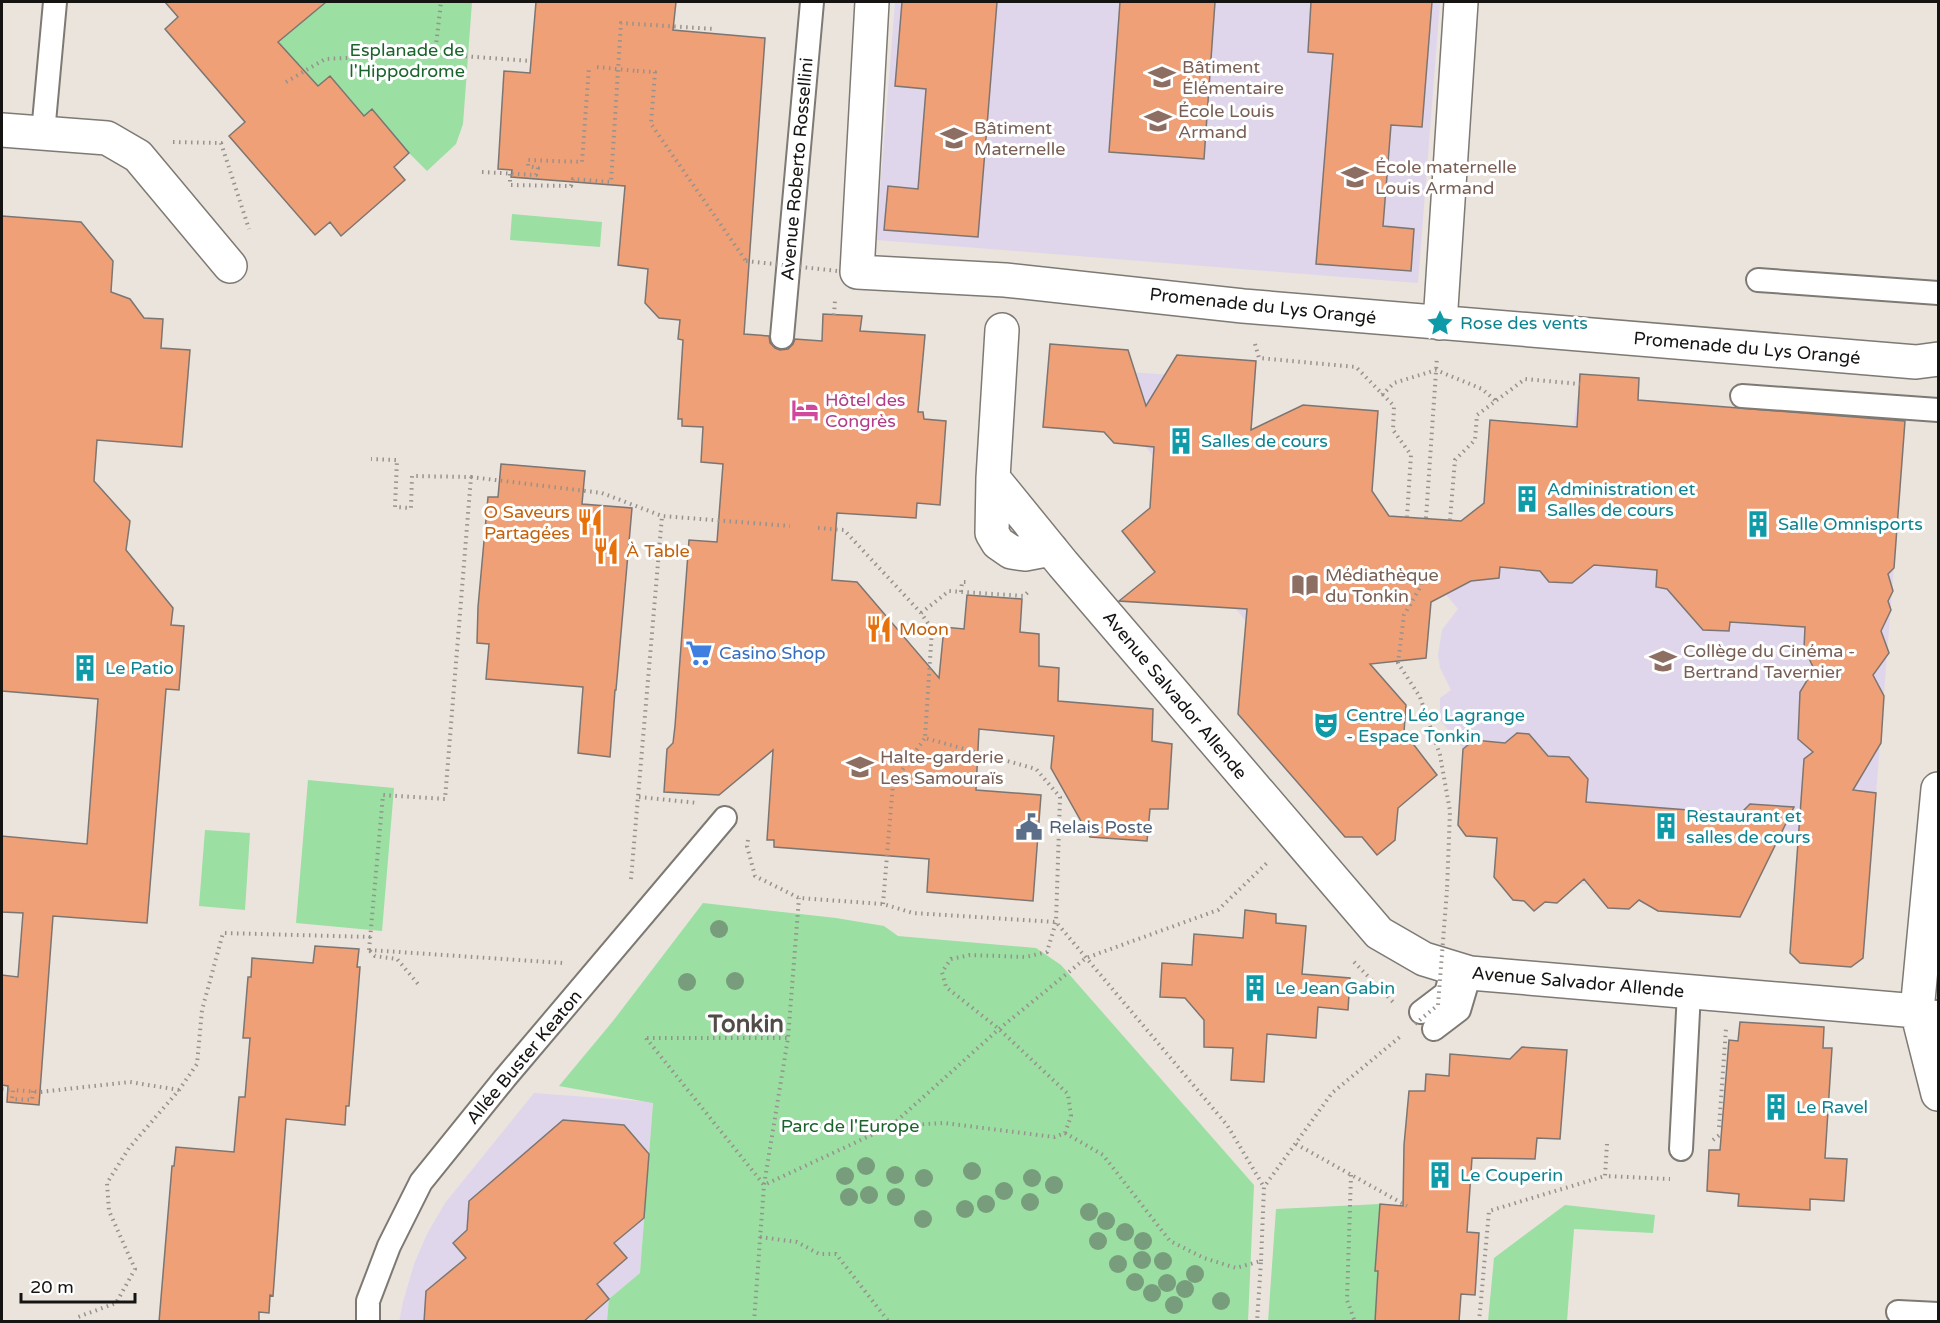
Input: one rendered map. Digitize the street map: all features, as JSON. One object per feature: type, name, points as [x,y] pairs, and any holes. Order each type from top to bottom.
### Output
[{"type":"street","name":"Promenade du Lys Orangé","points":[[872,2],[857,272],[1005,280],[1243,306],[1439,339],[1916,362],[1938,359]]},
{"type":"street","points":[[1439,339],[1461,2]]},
{"type":"street","points":[[2,130],[107,138],[138,156],[230,266]]},
{"type":"street","name":"Avenue Salvador Allende","points":[[1002,330],[993,478],[1378,933],[1424,959],[1462,970],[1928,1012]]},
{"type":"street","points":[[1938,789],[1928,1012],[1938,1094]]},
{"type":"lane","points":[[44,133],[55,2]]},
{"type":"lane","name":"Avenue Roberto Rossellini","points":[[783,337],[812,2]]},
{"type":"lane","points":[[1758,280],[1938,292]]},
{"type":"lane","points":[[1742,396],[1938,411]]},
{"type":"lane","name":"Allée Buster Keaton","points":[[368,1322],[368,1301],[389,1246],[421,1182],[505,1078],[725,818]]},
{"type":"lane","points":[[1419,1021],[1446,993],[1462,970]]},
{"type":"lane","points":[[1681,1149],[1689,992]]},
{"type":"lane","points":[[1898,1312],[1938,1314]]},
{"type":"path","points":[[435,54],[441,2]]},
{"type":"path","points":[[510,174],[510,184],[571,186],[573,179],[611,182],[621,23],[714,29]]},
{"type":"path","points":[[286,82],[325,59],[435,54],[531,62]]},
{"type":"path","points":[[482,172],[536,175],[538,168],[528,166],[528,160],[582,162],[588,67]]},
{"type":"path","points":[[597,67],[655,72],[651,124],[746,261],[837,271]]},
{"type":"path","points":[[169,141],[221,143],[252,238]]},
{"type":"path","points":[[1243,306],[1259,358],[1356,367],[1394,406],[1393,430],[1410,455],[1407,517]]},
{"type":"path","points":[[1426,518],[1439,339]]},
{"type":"path","points":[[1382,395],[1394,383],[1436,370],[1482,389],[1496,401]]},
{"type":"path","points":[[1450,520],[1455,460],[1475,440],[1477,415],[1526,379],[1580,384]]},
{"type":"path","points":[[371,459],[397,460],[395,507],[411,508],[412,476],[471,477],[602,493],[662,516],[790,526]]},
{"type":"path","points":[[369,950],[383,795],[445,799],[471,477]]},
{"type":"path","points":[[630,889],[662,516]]},
{"type":"path","points":[[818,528],[844,530],[921,613],[932,628],[924,738],[892,783],[883,904]]},
{"type":"path","points":[[1419,1021],[1438,1005],[1447,890],[1450,811],[1440,755],[1420,697],[1398,663],[1404,615],[1421,586],[1422,572]]},
{"type":"path","points":[[961,592],[962,582],[969,582]]},
{"type":"path","points":[[921,613],[949,591],[1024,596]]},
{"type":"path","points":[[924,738],[1036,769],[1060,797],[1056,922],[1047,952],[1026,957],[970,955],[951,959],[942,972],[946,987],[999,1029],[1068,1094],[1071,1116],[1065,1133]]},
{"type":"path","points":[[764,1185],[891,1126],[999,1029],[1086,958],[1218,909],[1270,861]]},
{"type":"path","points":[[754,1322],[764,1185],[788,1038],[799,898],[883,904],[912,913],[1056,922],[1227,1125],[1264,1187],[1257,1322]]},
{"type":"path","points":[[76,1322],[78,1317],[116,1303],[135,1269],[109,1211],[106,1183],[129,1148],[179,1090],[198,1064],[202,1010],[223,933],[371,937]]},
{"type":"path","points":[[369,950],[563,963],[571,955]]},
{"type":"path","points":[[369,950],[375,956],[397,959],[418,984]]},
{"type":"path","points":[[1351,959],[1399,1008]]},
{"type":"path","points":[[1264,1187],[1332,1093],[1405,1032]]},
{"type":"path","points":[[764,1185],[646,1038],[788,1038]]},
{"type":"path","points":[[2,1089],[33,1091],[130,1082],[179,1090]]},
{"type":"path","points":[[13,1090],[12,1098],[32,1100],[33,1091]]},
{"type":"path","points":[[891,1126],[944,1123],[1054,1137],[1065,1133]]},
{"type":"path","points":[[1065,1133],[1103,1155],[1170,1241],[1204,1258],[1236,1268],[1261,1261]]},
{"type":"path","points":[[1296,1144],[1407,1206]]},
{"type":"path","points":[[1606,1156],[1607,1144]]},
{"type":"path","points":[[1351,1175],[1347,1300],[1355,1322]]},
{"type":"path","points":[[1479,1322],[1489,1211],[1605,1176]]},
{"type":"path","points":[[760,1237],[797,1242],[819,1254],[836,1254],[889,1322]]},
{"type":"shaded area","name":"École Louis Armand","points":[[895,2],[1440,2],[1418,283],[876,240]]},
{"type":"shaded area","name":"Collège du Cinéma - Bertrand Tavernier","points":[[1059,345],[1123,350],[1131,360],[1130,372],[1171,375],[1173,361],[1182,355],[1248,360],[1256,370],[1251,436],[1368,492],[1381,504],[1389,516],[1460,521],[1472,512],[1493,514],[1484,496],[1490,428],[1498,420],[1563,426],[1572,436],[1581,374],[1639,378],[1637,408],[1647,401],[1896,420],[1905,428],[1863,958],[1851,967],[1800,963],[1790,953],[1798,840],[1790,830],[1760,828],[1735,916],[1658,911],[1649,900],[1641,899],[1629,909],[1608,908],[1597,896],[1597,885],[1578,884],[1545,902],[1534,911],[1494,877],[1497,838],[1466,836],[1458,825],[1463,749],[1440,720],[1440,698],[1451,690],[1440,668],[1438,655],[1442,630],[1458,609],[1427,572],[1276,622],[1245,620],[1236,609],[1236,599],[1215,607],[1183,605],[1184,594],[1146,550],[1136,549],[1126,537],[1127,527],[1139,517],[1149,518],[1150,498],[1162,498],[1154,457],[1145,446],[1114,443],[1104,432],[1047,425],[1043,419],[1049,353]]},
{"type":"shaded area","points":[[534,1093],[653,1102],[640,1273],[609,1299],[607,1321],[399,1322],[414,1264],[427,1234],[445,1203]]},
{"type":"green space","name":"Esplanade de l'Hippodrome","points":[[326,2],[472,2],[463,124],[456,144],[427,171],[372,109],[357,122],[330,76],[301,101],[278,42]]},
{"type":"green space","points":[[512,214],[602,222],[600,247],[510,240]]},
{"type":"green space","points":[[308,780],[394,788],[382,931],[296,923]]},
{"type":"green space","points":[[205,830],[250,833],[245,910],[199,906]]},
{"type":"green space","name":"Parc de l'Europe","points":[[703,903],[836,918],[884,926],[898,936],[1036,948],[1061,965],[1254,1185],[1248,1321],[607,1321],[609,1299],[640,1273],[653,1103],[559,1086],[613,1021]]},
{"type":"green space","points":[[1380,1204],[1375,1271],[1378,1271],[1375,1321],[1268,1322],[1276,1209]]},
{"type":"green space","points":[[1565,1205],[1655,1215],[1653,1233],[1574,1229],[1567,1321],[1488,1321],[1494,1258]]},
{"type":"building","points":[[165,2],[326,2],[278,42],[318,86],[330,76],[364,116],[372,109],[409,153],[394,167],[405,180],[341,236],[330,222],[315,235],[229,136],[245,122],[165,29],[178,17]]},
{"type":"building","points":[[536,2],[676,2],[673,30],[765,38],[744,334],[769,336],[770,343],[780,350],[788,349],[795,339],[822,341],[823,314],[862,316],[860,331],[925,335],[918,412],[923,412],[924,419],[946,421],[940,505],[917,503],[916,518],[837,513],[832,580],[857,582],[939,678],[944,627],[964,629],[967,595],[1022,599],[1020,632],[1039,634],[1039,666],[1059,668],[1058,701],[1153,709],[1152,741],[1172,744],[1168,809],[1150,809],[1147,841],[1090,837],[1051,768],[1054,736],[979,729],[976,790],[1041,795],[1033,901],[927,892],[929,859],[774,847],[774,840],[767,840],[773,750],[719,795],[664,792],[667,749],[673,743],[675,726],[689,540],[717,542],[723,464],[701,462],[703,427],[682,426],[682,419],[678,419],[683,340],[678,339],[680,320],[659,318],[645,303],[648,269],[618,265],[625,186],[511,177],[512,170],[498,169],[504,71],[530,73]]},
{"type":"building","name":"Bâtiment Maternelle","points":[[902,2],[997,2],[978,237],[884,230],[888,186],[918,189],[926,89],[895,86]]},
{"type":"building","name":"Bâtiment Élémentaire","points":[[1120,2],[1215,2],[1204,159],[1109,152]]},
{"type":"building","name":"École maternelle Louis Armand","points":[[1311,2],[1432,2],[1422,127],[1391,125],[1383,226],[1414,229],[1411,271],[1316,264],[1333,54],[1308,52]]},
{"type":"building","points":[[2,216],[81,222],[113,261],[111,292],[130,299],[144,318],[163,319],[161,348],[190,350],[182,447],[97,440],[94,481],[130,521],[126,550],[173,608],[171,625],[184,626],[179,690],[166,689],[147,923],[53,916],[39,1105],[7,1102],[8,1086],[2,1085],[2,975],[18,977],[23,913],[2,912],[2,836],[87,844],[98,699],[2,691]]},
{"type":"building","name":"Collège du Cinéma - Bertrand Tavernier","points":[[1050,344],[1128,350],[1146,406],[1177,355],[1256,361],[1251,430],[1303,405],[1378,411],[1372,491],[1389,516],[1461,521],[1484,503],[1490,420],[1577,427],[1580,374],[1639,378],[1638,400],[1905,421],[1894,568],[1888,574],[1893,591],[1888,601],[1891,610],[1881,631],[1889,653],[1873,675],[1884,696],[1881,743],[1853,790],[1876,793],[1863,958],[1851,967],[1800,963],[1790,953],[1804,759],[1813,752],[1798,739],[1800,692],[1814,669],[1804,648],[1805,627],[1730,622],[1729,631],[1703,630],[1667,589],[1656,587],[1657,570],[1594,565],[1572,583],[1549,582],[1540,571],[1500,567],[1499,578],[1471,581],[1431,602],[1426,658],[1370,664],[1406,705],[1404,732],[1437,775],[1398,808],[1395,840],[1377,855],[1362,837],[1345,837],[1238,714],[1247,609],[1119,601],[1155,572],[1122,531],[1150,508],[1154,447],[1114,443],[1104,432],[1043,427]]},
{"type":"building","points":[[501,464],[585,471],[582,504],[632,508],[610,757],[578,753],[583,687],[486,679],[489,644],[477,643],[478,607],[488,497],[498,497]]},
{"type":"building","name":"Restaurant et salles de cours","points":[[1517,733],[1529,734],[1548,756],[1569,757],[1588,779],[1586,802],[1740,814],[1750,804],[1794,807],[1740,917],[1658,911],[1639,900],[1629,909],[1608,908],[1584,879],[1557,903],[1545,902],[1534,911],[1524,901],[1513,900],[1494,877],[1497,838],[1466,836],[1458,825],[1463,749],[1474,740],[1505,743]]},
{"type":"building","name":"Le Jean Gabin","points":[[1245,910],[1276,914],[1276,923],[1306,926],[1302,974],[1350,978],[1348,1010],[1318,1007],[1316,1038],[1267,1034],[1264,1082],[1231,1080],[1233,1048],[1204,1047],[1204,1020],[1185,998],[1160,997],[1162,963],[1192,965],[1194,934],[1243,938]]},
{"type":"building","points":[[315,946],[359,949],[357,967],[360,967],[349,1106],[346,1106],[345,1125],[286,1119],[273,1296],[270,1295],[269,1313],[259,1312],[259,1322],[159,1322],[172,1166],[174,1166],[176,1147],[234,1152],[239,1097],[245,1097],[250,1038],[243,1038],[248,977],[251,977],[252,958],[313,963]]},
{"type":"building","name":"Le Ravel","points":[[1740,1022],[1824,1027],[1823,1048],[1832,1048],[1825,1158],[1847,1159],[1844,1201],[1810,1199],[1810,1210],[1738,1206],[1739,1194],[1707,1191],[1709,1150],[1720,1150],[1729,1040],[1738,1041]]},
{"type":"building","name":"Le Couperin","points":[[1522,1047],[1567,1050],[1560,1139],[1537,1138],[1535,1159],[1472,1158],[1467,1232],[1479,1233],[1475,1295],[1461,1294],[1459,1322],[1375,1322],[1378,1271],[1375,1271],[1380,1204],[1403,1206],[1404,1145],[1409,1091],[1425,1091],[1426,1074],[1449,1076],[1450,1054],[1510,1059]]},
{"type":"building","points":[[563,1120],[624,1125],[649,1154],[644,1218],[614,1243],[627,1258],[597,1284],[609,1299],[583,1322],[424,1322],[426,1291],[466,1258],[453,1243],[467,1230],[469,1201]]},
{"type":"place","name":"Bâtiment Élémentaire","points":[[1162,77]]},
{"type":"place","name":"École Louis Armand","points":[[1158,121]]},
{"type":"place","name":"Bâtiment Maternelle","points":[[954,138]]},
{"type":"place","name":"École maternelle Louis Armand","points":[[1355,177]]},
{"type":"place","name":"Rose des vents","points":[[1440,323]]},
{"type":"place","name":"Hôtel des Congrès","points":[[805,410]]},
{"type":"place","name":"Salles de cours","points":[[1181,441]]},
{"type":"place","name":"Administration et Salles de cours","points":[[1527,499]]},
{"type":"place","name":"O Saveurs Partagées","points":[[590,522]]},
{"type":"place","name":"Salle Omnisports","points":[[1758,524]]},
{"type":"place","name":"À Table","points":[[606,551]]},
{"type":"place","name":"Médiathèque du Tonkin","points":[[1305,585]]},
{"type":"place","name":"Moon","points":[[879,629]]},
{"type":"place","name":"Casino Shop","points":[[699,653]]},
{"type":"place","name":"Collège du Cinéma - Bertrand Tavernier","points":[[1663,661]]},
{"type":"place","name":"Le Patio","points":[[85,668]]},
{"type":"place","name":"Centre Léo Lagrange - Espace Tonkin","points":[[1326,725]]},
{"type":"place","name":"Halte-garderie Les Samouraïs","points":[[860,767]]},
{"type":"place","name":"Restaurant et salles de cours","points":[[1666,826]]},
{"type":"place","name":"Relais Poste","points":[[1029,827]]},
{"type":"place","name":"Le Jean Gabin","points":[[1255,988]]},
{"type":"place","name":"Le Ravel","points":[[1776,1107]]},
{"type":"place","name":"Le Couperin","points":[[1440,1175]]},
{"type":"district","name":"Tonkin","points":[[746,1024]]}]
